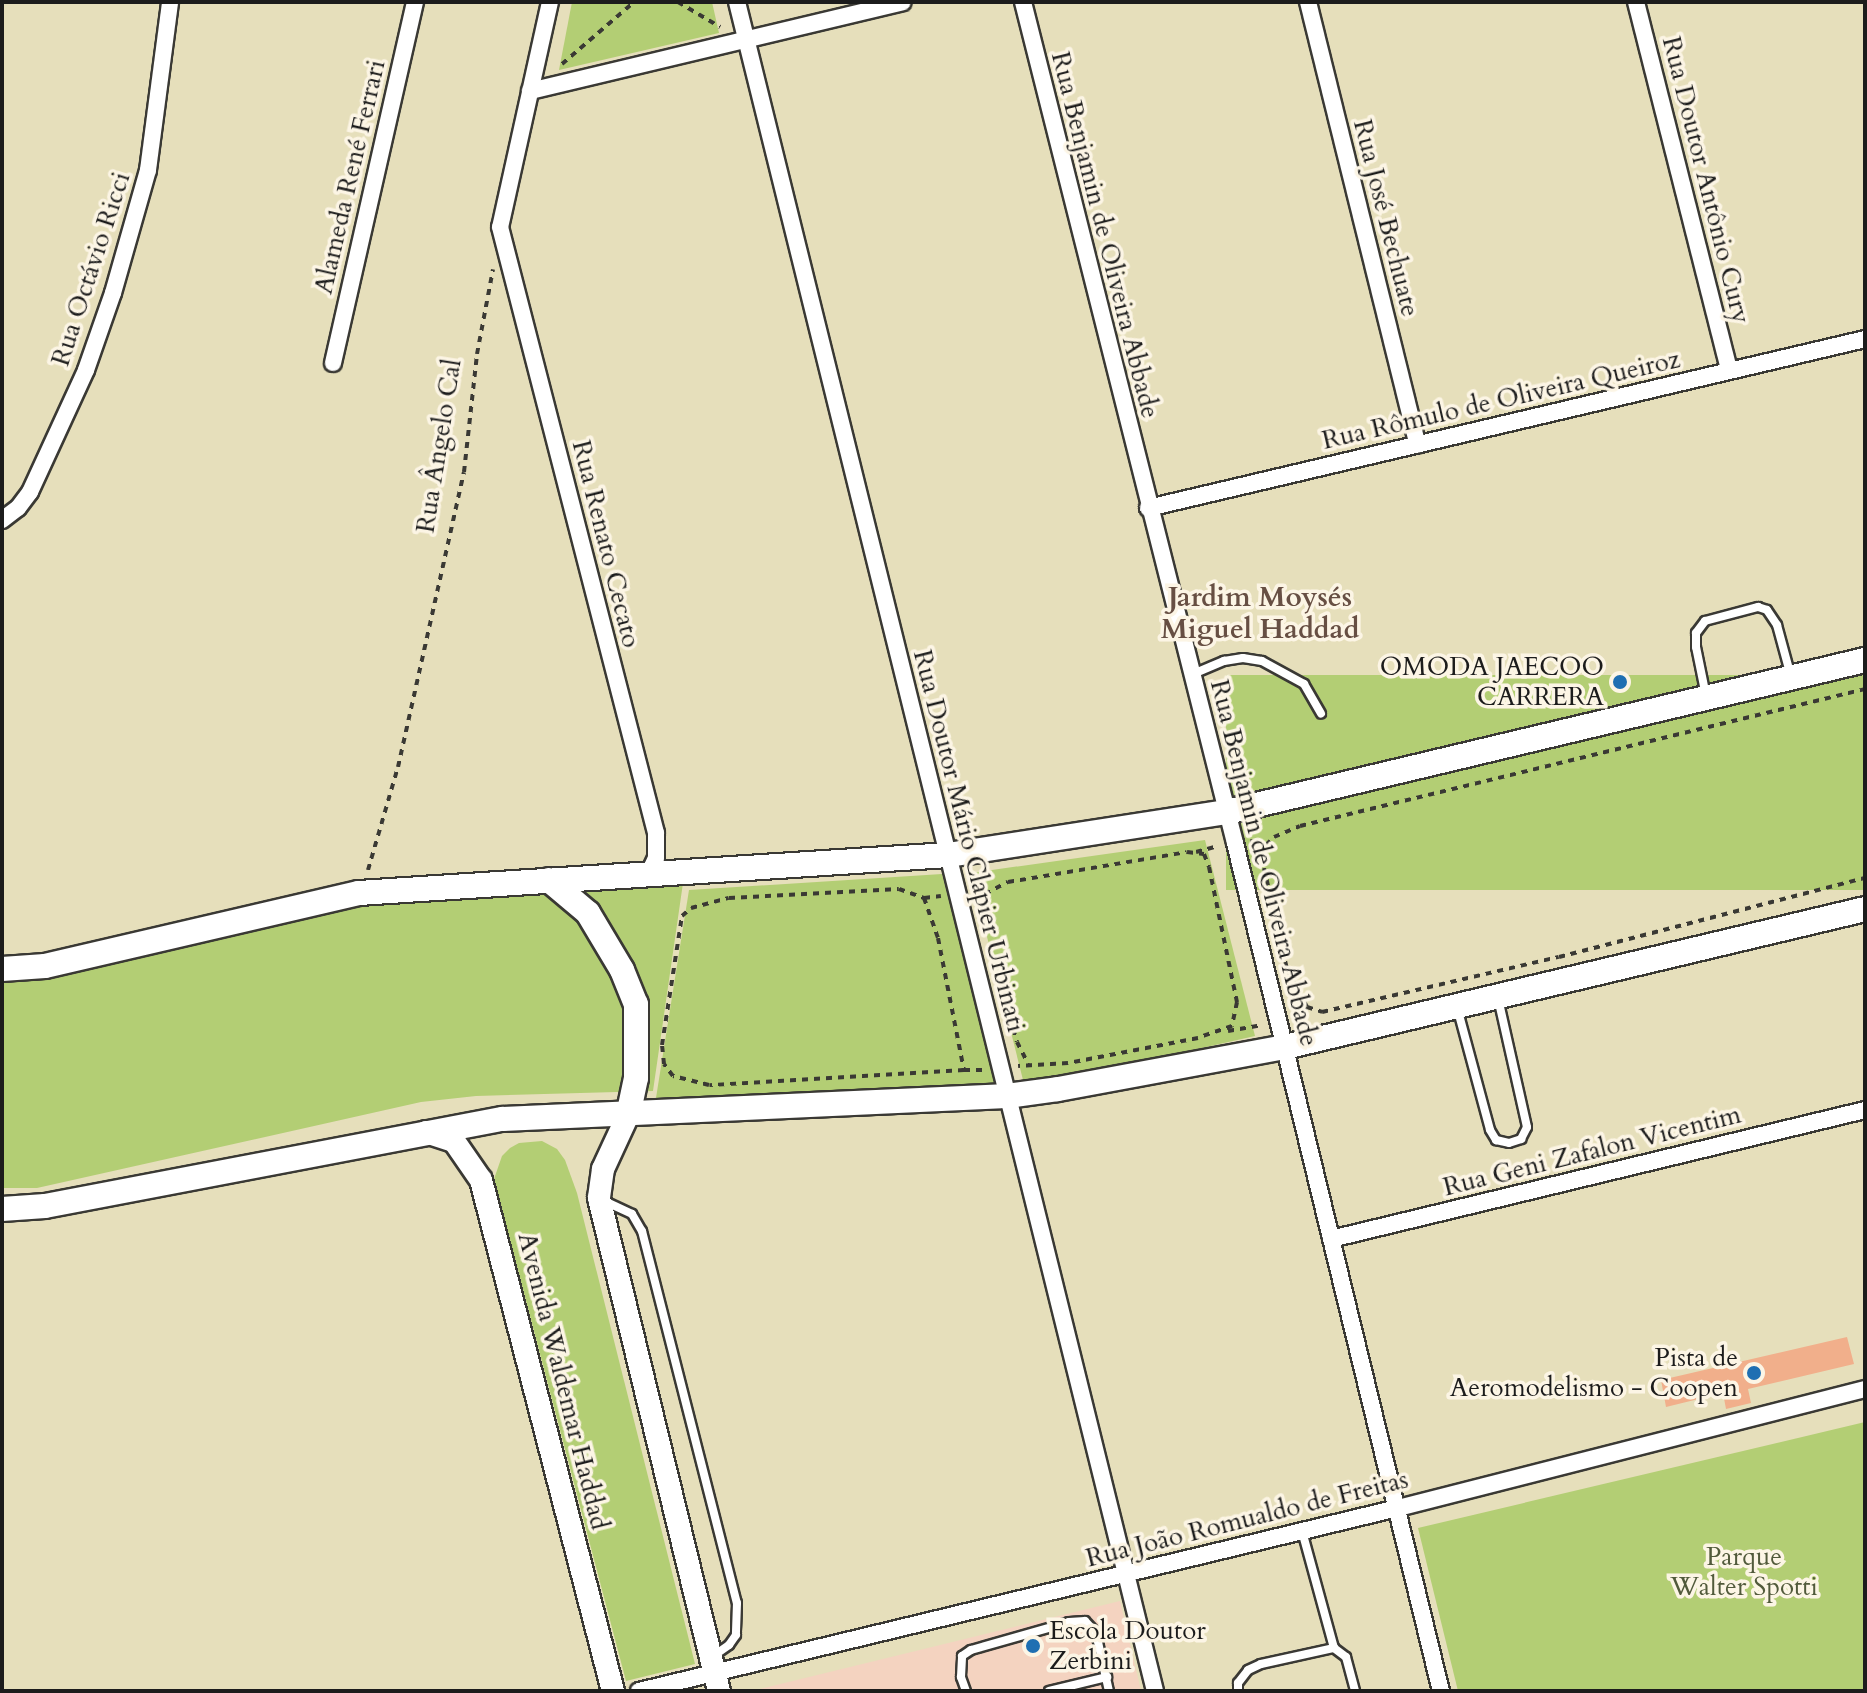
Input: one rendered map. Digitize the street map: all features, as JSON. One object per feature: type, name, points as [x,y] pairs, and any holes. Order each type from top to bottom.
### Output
[{"type":"main road","points":[[2,969],[45,966],[359,893],[948,855],[1227,812],[1865,660]]},
{"type":"main road","points":[[549,880],[588,913],[622,970],[636,1004],[636,1078],[628,1115],[603,1169],[599,1198],[715,1674]]},
{"type":"main road","points":[[2,1209],[45,1206],[253,1169],[405,1135],[503,1119],[1007,1096],[1285,1047],[1865,909]]},
{"type":"main road","name":"Avenida Waldemar Haddad","points":[[405,1135],[429,1132],[454,1141],[481,1180],[613,1691]]},
{"type":"street","name":"Alameda René Ferrari","points":[[333,363],[415,2]]},
{"type":"street","points":[[500,227],[550,2]]},
{"type":"street","name":"Rua Doutor Mário Clapier Urbinati","points":[[737,2],[1155,1691]]},
{"type":"street","points":[[530,91],[903,2]]},
{"type":"street","name":"Rua Benjamin de Oliveira Abbade","points":[[1023,2],[1148,508],[1235,843],[1441,1691]]},
{"type":"street","name":"Rua José Bechuate","points":[[1308,2],[1418,445]]},
{"type":"street","name":"Rua Doutor Antônio Cury","points":[[1636,2],[1729,370]]},
{"type":"street","name":"Rua Octávio Ricci","points":[[2,520],[18,508],[30,492],[86,370],[113,293],[148,170],[171,5]]},
{"type":"street","name":"Rua Renato Cecato","points":[[500,227],[656,833],[656,858],[649,873]]},
{"type":"street","name":"Rua Rômulo de Oliveira Queiroz","points":[[1148,508],[1865,339]]},
{"type":"street","name":"Rua Geni Zafalon Vicentim","points":[[1331,1239],[1865,1110]]},
{"type":"street","name":"Rua João Romualdo de Freitas","points":[[639,1691],[1398,1508],[1865,1389]]},
{"type":"lane","points":[[1706,698],[1696,633],[1705,621],[1758,607],[1767,610],[1777,625],[1792,678]]},
{"type":"lane","points":[[1192,674],[1224,661],[1243,658],[1262,661],[1304,684],[1321,714]]},
{"type":"lane","points":[[1456,1006],[1490,1130],[1496,1140],[1509,1143],[1521,1139],[1527,1127],[1497,997]]},
{"type":"lane","points":[[599,1198],[632,1214],[642,1231],[737,1603],[736,1635],[715,1674]]},
{"type":"lane","points":[[1302,1531],[1334,1648],[1346,1657],[1355,1691]]},
{"type":"lane","points":[[966,1691],[961,1677],[962,1656],[971,1650],[1069,1622],[1085,1621],[1096,1633],[1109,1691]]},
{"type":"lane","points":[[1238,1691],[1238,1683],[1248,1670],[1261,1664],[1334,1648]]},
{"type":"lane","points":[[1049,1691],[1107,1677]]},
{"type":"path","points":[[530,91],[634,2]]},
{"type":"path","points":[[678,2],[747,41]]},
{"type":"path","name":"Rua Ângelo Cal","points":[[359,893],[376,850],[398,767],[464,472],[477,354],[500,227]]},
{"type":"path","points":[[986,932],[985,894],[1008,882],[1235,843],[1249,841],[1266,845],[1274,837],[1300,826],[1865,689]]},
{"type":"path","points":[[996,970],[1017,1042],[1028,1064],[1068,1063],[1224,1031],[1232,1026],[1237,1002],[1209,867],[1204,854],[1196,852]]},
{"type":"path","points":[[1307,1007],[1322,1012],[1559,957],[1865,878]]},
{"type":"path","points":[[899,889],[924,898],[938,938],[964,1070],[693,1083],[673,1076],[664,1064],[662,1045],[682,916],[691,908],[729,898],[800,893],[899,889]]},
{"type":"shaded area","name":"Escola Doutor Zerbini","points":[[1120,1601],[1141,1691],[752,1691]]},
{"type":"green space","points":[[572,2],[712,2],[719,33],[559,70]]},
{"type":"green space","points":[[1226,675],[1865,675],[1865,890],[1226,890]]},
{"type":"green space","points":[[1205,840],[1255,1036],[1060,1080],[1023,1080],[971,873]]},
{"type":"green space","points":[[942,874],[999,1085],[656,1098],[689,890]]},
{"type":"green space","points":[[683,883],[653,1091],[476,1096],[421,1102],[37,1188],[2,1188],[2,980],[166,949],[369,899]]},
{"type":"green space","points":[[542,1141],[557,1149],[565,1160],[577,1193],[695,1664],[626,1681],[494,1179],[502,1156],[510,1148],[519,1143]]},
{"type":"green space","name":"Parque Walter Spotti","points":[[1865,1422],[1865,1691],[1458,1691],[1418,1528]]},
{"type":"building","name":"Pista de Aeromodelismo - Coopen","points":[[1847,1337],[1854,1364],[1748,1389],[1751,1403],[1726,1409],[1723,1393],[1666,1407],[1661,1380]]},
{"type":"place","name":"OMODA JAECOO CARRERA","points":[[1620,682]]},
{"type":"place","name":"Pista de Aeromodelismo - Coopen","points":[[1754,1373]]},
{"type":"place","name":"Escola Doutor Zerbini","points":[[1033,1646]]},
{"type":"district","name":"Jardim Moysés Miguel Haddad","points":[[1260,613]]}]
